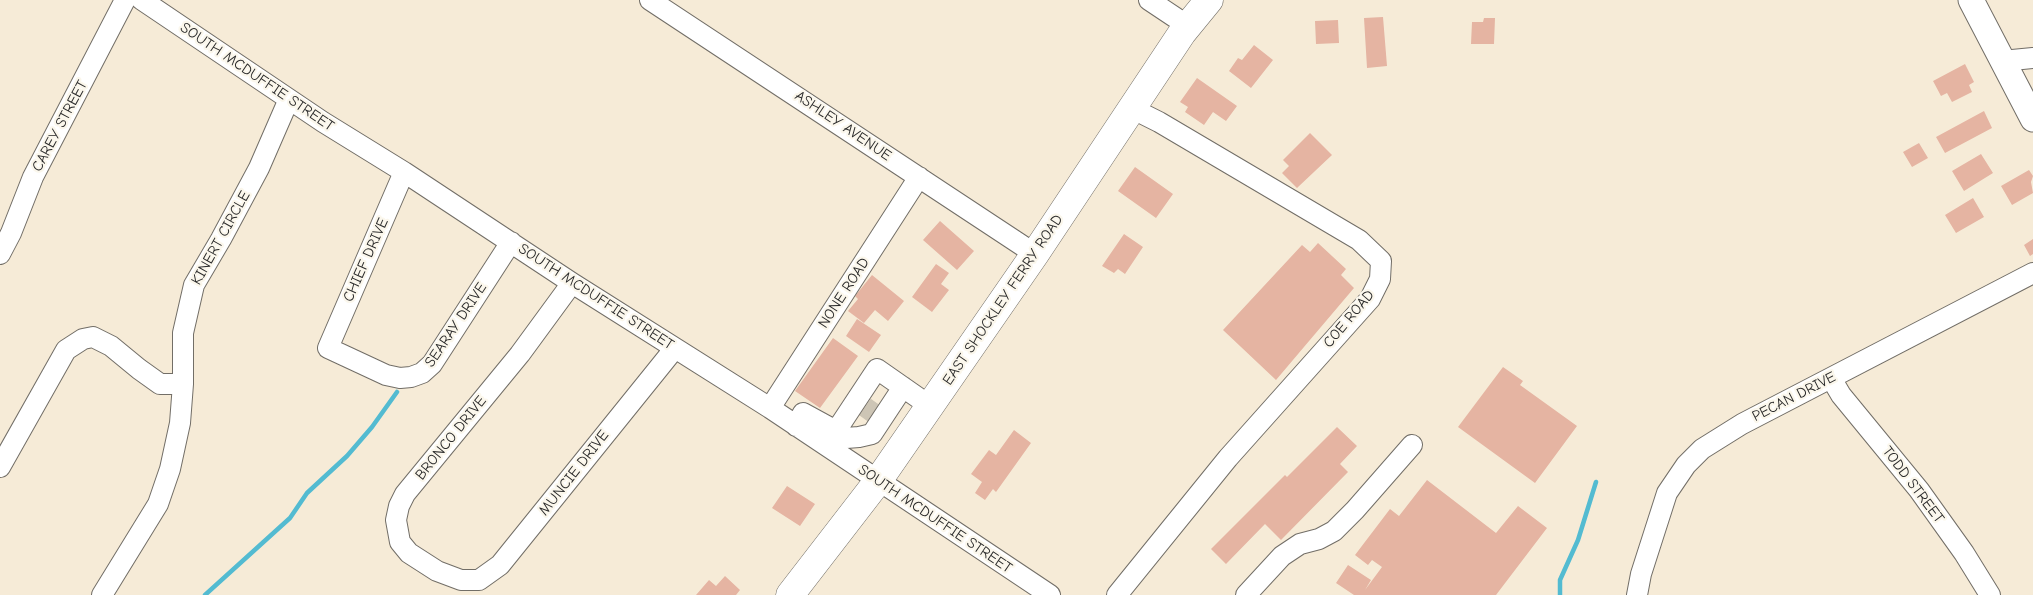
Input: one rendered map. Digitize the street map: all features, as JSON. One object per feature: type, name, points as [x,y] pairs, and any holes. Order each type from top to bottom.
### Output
[{"type":"highway","name":"EAST SHOCKLEY FERRY ROAD","points":[[790,595],[878,481],[1035,254],[1188,26],[1209,0]]},
{"type":"main road","points":[[1971,0],[2033,119]]},
{"type":"street","name":"CAREY STREET","points":[[0,254],[11,233],[33,177],[125,0]]},
{"type":"street","name":"SOUTH MCDUFFIE STREET","points":[[142,0],[322,122],[404,172],[572,283],[796,426],[831,439],[878,481],[1050,595]]},
{"type":"street","name":"ASHLEY AVENUE","points":[[650,0],[1035,254]]},
{"type":"street","points":[[1149,0],[1188,26]]},
{"type":"street","points":[[2002,62],[2033,58]]},
{"type":"street","name":"KINERT CIRCLE","points":[[102,595],[158,504],[170,469],[180,423],[183,384],[183,333],[194,285],[259,168],[289,99]]},
{"type":"street","name":"COE ROAD","points":[[1117,595],[1228,458],[1370,299],[1380,280],[1381,261],[1359,240],[1159,122],[1133,109]]},
{"type":"street","name":"CHIEF DRIVE","points":[[328,348],[404,172]]},
{"type":"street","name":"NONE ROAD","points":[[770,408],[919,177]]},
{"type":"street","name":"SEARAY DRIVE","points":[[328,348],[386,375],[400,378],[422,373],[432,364],[511,242]]},
{"type":"street","name":"PECAN DRIVE","points":[[1637,595],[1644,565],[1667,493],[1686,465],[1702,450],[1742,424],[2033,273]]},
{"type":"street","name":"BRONCO DRIVE","points":[[462,580],[436,571],[409,553],[400,542],[396,520],[398,506],[405,494],[520,354],[572,283]]},
{"type":"street","points":[[0,467],[66,350],[83,339],[93,337],[111,346],[138,369],[160,384],[183,384]]},
{"type":"street","name":"MUNCIE DRIVE","points":[[462,580],[479,580],[500,565],[674,348]]},
{"type":"street","points":[[831,439],[872,434],[870,411],[876,368],[930,406]]},
{"type":"street","name":"TODD STREET","points":[[1831,378],[1841,395],[1919,490],[1964,553],[1990,595]]},
{"type":"street","points":[[831,439],[903,387]]},
{"type":"street","points":[[1246,595],[1282,556],[1300,544],[1319,539],[1334,531],[1412,445]]},
{"type":"building","points":[[1383,17],[1387,66],[1367,68],[1364,18]]},
{"type":"building","points":[[1484,18],[1495,18],[1494,44],[1471,44],[1472,22],[1483,22]]},
{"type":"building","points":[[1338,20],[1339,43],[1316,44],[1315,21]]},
{"type":"building","points":[[1254,45],[1273,60],[1251,88],[1229,71],[1238,58],[1242,60]]},
{"type":"building","points":[[1965,64],[1974,82],[1969,85],[1972,92],[1952,102],[1947,93],[1941,96],[1933,81]]},
{"type":"building","points":[[1197,78],[1237,106],[1226,121],[1213,112],[1204,125],[1185,112],[1188,107],[1180,102]]},
{"type":"building","points":[[1984,111],[1992,128],[1945,153],[1936,137]]},
{"type":"building","points":[[1310,133],[1332,155],[1297,188],[1282,173],[1289,166],[1283,160]]},
{"type":"building","points":[[1919,143],[1928,158],[1912,167],[1903,152]]},
{"type":"building","points":[[1981,154],[1993,173],[1964,191],[1952,171]]},
{"type":"building","points":[[1135,167],[1173,194],[1156,218],[1118,191]]},
{"type":"building","points":[[2029,170],[2033,176],[2031,182],[2033,193],[2012,205],[2001,186]]},
{"type":"building","points":[[1973,198],[1984,217],[1956,233],[1945,215]]},
{"type":"building","points":[[940,221],[974,251],[957,270],[923,240]]},
{"type":"building","points":[[1124,234],[1143,247],[1125,274],[1118,269],[1114,273],[1102,266]]},
{"type":"building","points":[[2033,239],[2033,254],[2030,256],[2024,245]]},
{"type":"building","points":[[1318,243],[1346,269],[1341,275],[1354,288],[1276,380],[1223,330],[1302,245],[1310,252]]},
{"type":"building","points":[[936,264],[949,273],[941,284],[949,290],[932,312],[912,297]]},
{"type":"building","points":[[872,275],[904,301],[888,321],[875,310],[864,323],[848,311],[858,299],[855,296]]},
{"type":"building","points":[[857,319],[881,335],[869,352],[846,336]]},
{"type":"building","points":[[833,338],[858,356],[820,408],[795,391]]},
{"type":"building","points":[[1503,367],[1523,381],[1520,385],[1577,426],[1535,483],[1458,427]]},
{"type":"building","points":[[1337,427],[1357,446],[1340,464],[1348,472],[1281,540],[1265,524],[1226,564],[1211,549],[1285,475],[1287,477]]},
{"type":"building","points":[[1014,430],[1031,443],[996,492],[993,489],[985,500],[975,493],[982,482],[971,474],[989,450],[996,455]]},
{"type":"building","points":[[1427,480],[1496,533],[1518,506],[1547,528],[1496,595],[1354,595],[1336,583],[1348,565],[1371,580],[1365,590],[1382,567],[1372,560],[1368,565],[1355,555],[1390,509],[1399,516]]},
{"type":"building","points":[[787,486],[815,504],[800,526],[772,508]]},
{"type":"building","points":[[725,576],[740,590],[736,595],[696,595],[709,580],[716,586]]},
{"type":"waterway","points":[[205,595],[290,518],[307,493],[347,456],[372,427],[397,392]]},
{"type":"waterway","points":[[1560,595],[1560,580],[1578,540],[1596,482]]},
{"type":"tunnel","points":[[865,407],[879,417]]}]
